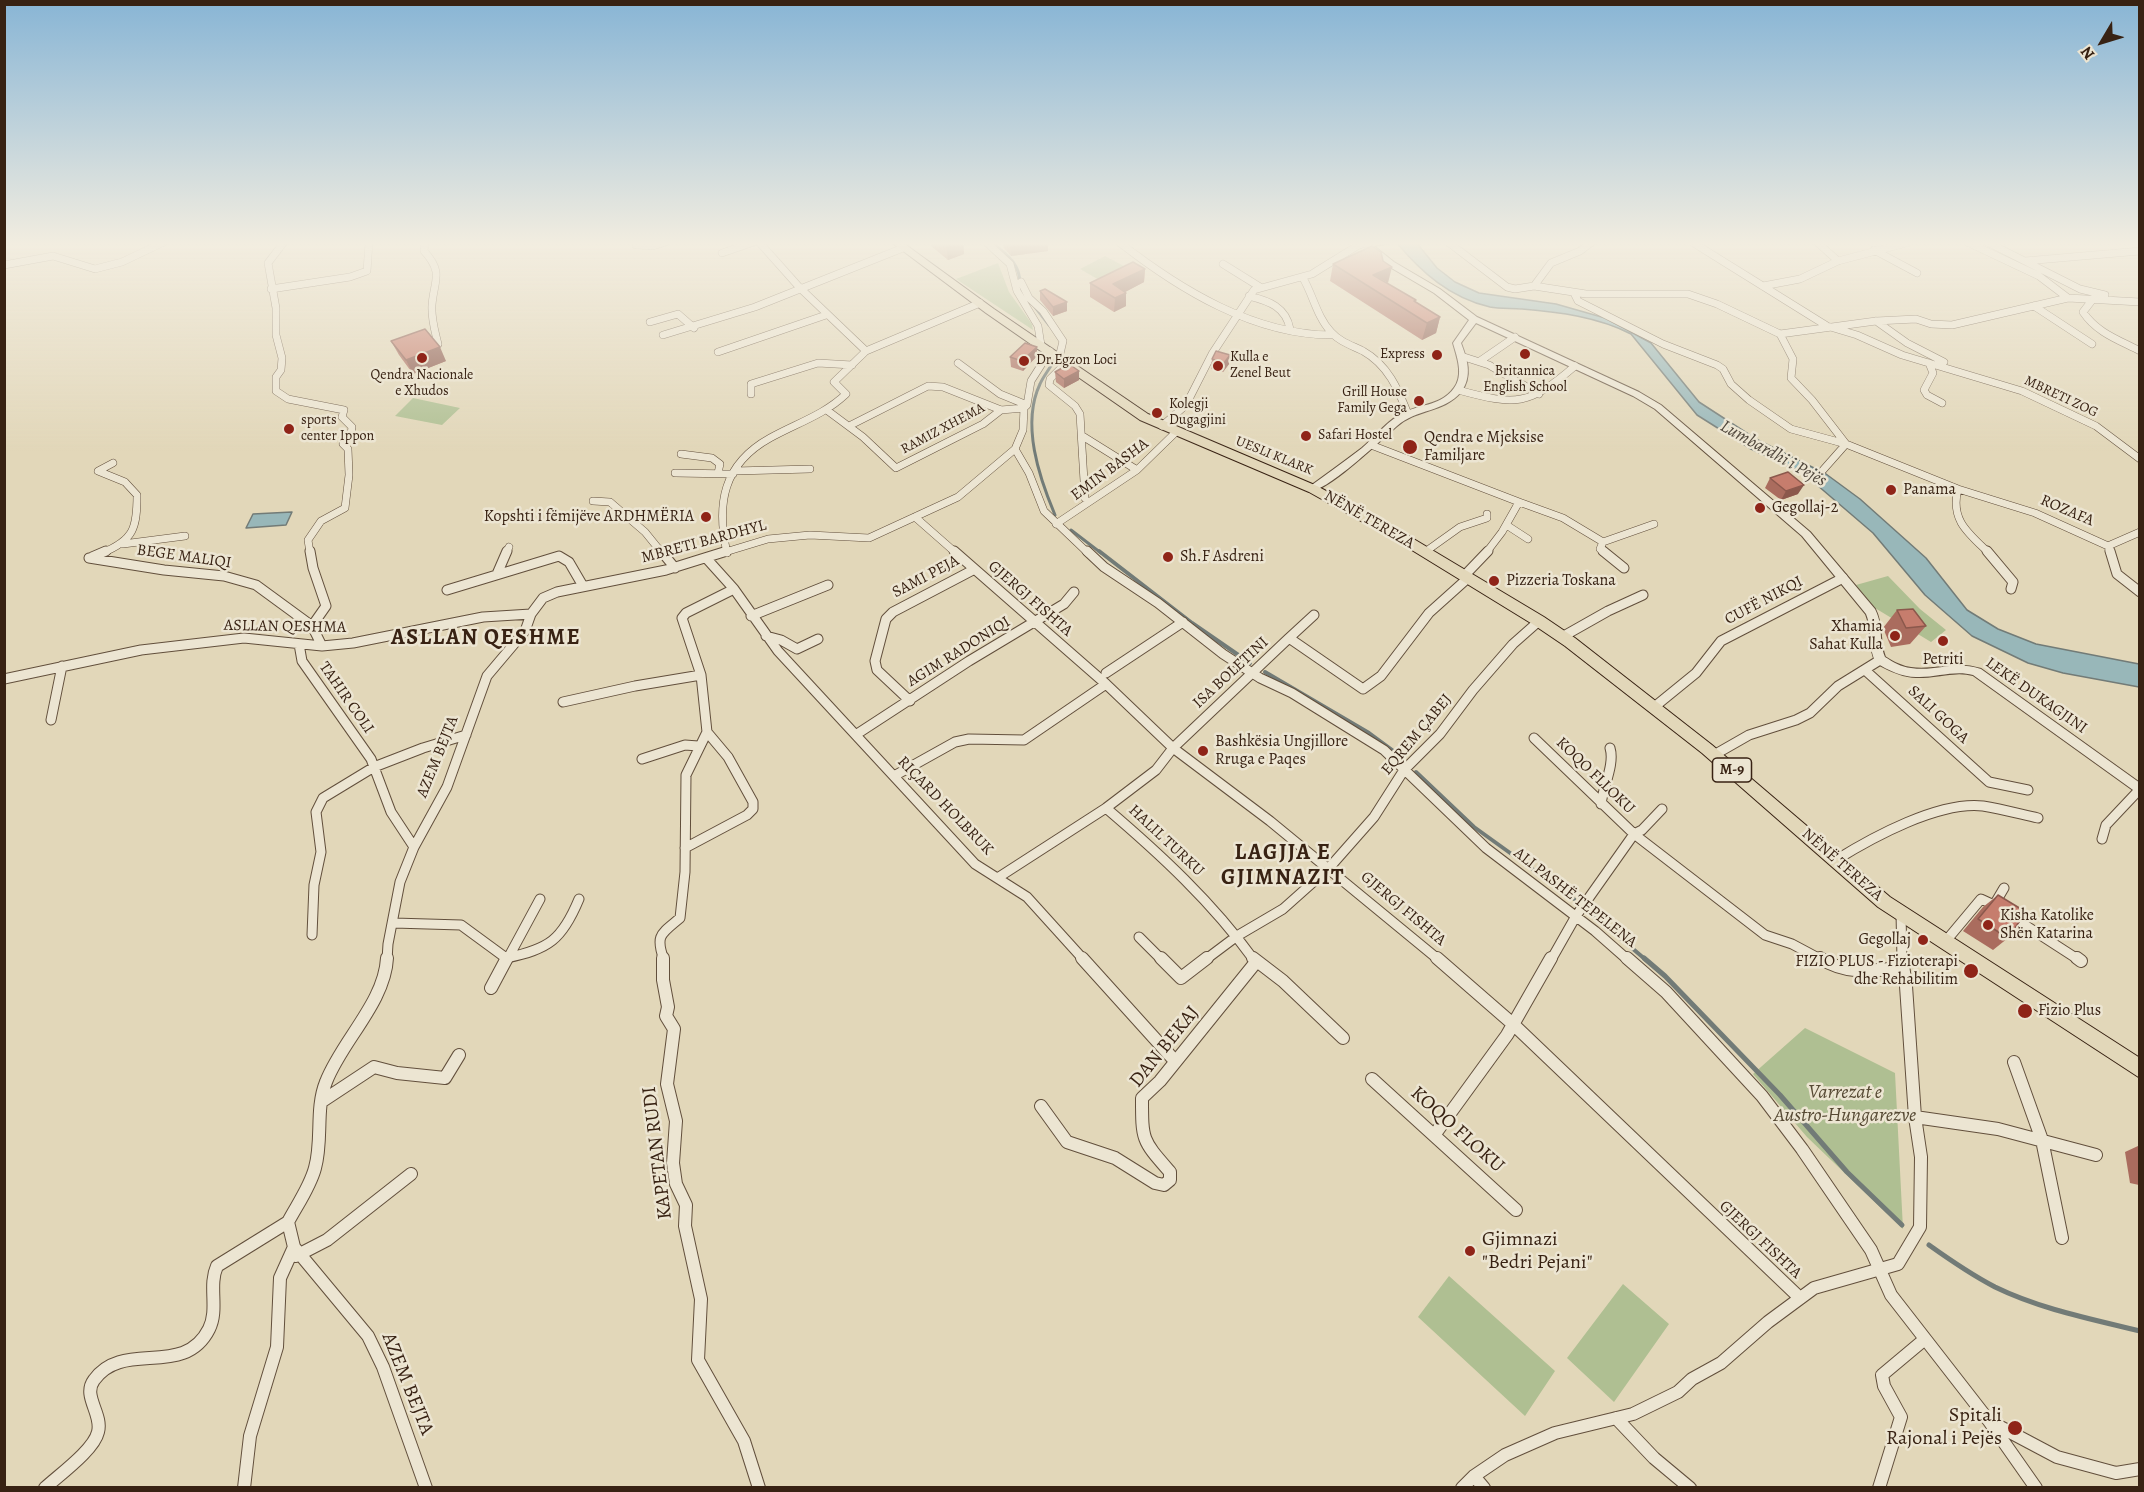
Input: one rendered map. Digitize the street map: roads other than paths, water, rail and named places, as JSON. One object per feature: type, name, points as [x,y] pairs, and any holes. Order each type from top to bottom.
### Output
[{"type":"main road","name":"UESLI KLARK","points":[[993,312],[1144,417],[1313,489]]},
{"type":"main road","name":"NËNË TEREZA","points":[[1313,489],[1425,552],[1562,637],[1714,755],[1884,902],[2139,1069]]},
{"type":"street","name":"ASLLAN QESHMA","points":[[276,312],[276,335],[282,358],[281,370],[276,377],[276,391],[286,399],[335,405],[344,410],[342,417],[352,427],[351,434],[343,444],[348,449],[345,508],[321,521],[308,540],[313,568],[326,606],[312,626]]},
{"type":"street","points":[[432,312],[438,344]]},
{"type":"street","points":[[663,336],[746,312]]},
{"type":"street","points":[[823,312],[866,351]]},
{"type":"street","points":[[727,553],[721,510],[734,472],[744,458],[759,444],[828,411],[846,394],[834,382],[866,351],[960,312]]},
{"type":"street","points":[[1029,312],[1054,354],[1049,385],[1075,406],[1080,414],[1085,498]]},
{"type":"street","points":[[1015,449],[1023,430],[1030,381],[1063,341],[1044,312]]},
{"type":"street","points":[[1230,312],[1321,336],[1334,335]]},
{"type":"street","points":[[1162,426],[1186,405],[1212,354],[1228,332],[1238,312]]},
{"type":"street","points":[[1284,312],[1289,320],[1290,329]]},
{"type":"street","points":[[1319,312],[1334,335],[1385,366],[1392,373],[1408,414]]},
{"type":"street","points":[[1464,312],[1474,319],[1636,394],[1671,416],[1806,534],[1871,612],[1876,624],[1875,646],[1880,660],[1866,671],[1838,686],[1810,713],[1796,720],[1749,735],[1714,755]]},
{"type":"street","name":"ROZAFA","points":[[1599,312],[1649,337],[1717,365],[1723,369],[1731,384],[1772,418],[1791,429],[1846,444],[1958,489],[2035,513],[2108,546],[2117,574],[2139,592]]},
{"type":"street","points":[[1731,312],[1780,334],[1793,355],[1796,366],[1791,378],[1812,400],[1846,444],[1823,470]]},
{"type":"street","name":"MBRETI ZOG","points":[[1804,312],[1827,326],[1857,335],[1902,355],[2022,391],[2096,426],[2139,459]]},
{"type":"street","points":[[1780,334],[1876,321],[1916,319],[1930,324],[1952,325],[2010,312]]},
{"type":"street","points":[[2043,312],[2092,344]]},
{"type":"street","points":[[2083,312],[2087,320],[2106,334],[2139,351]]},
{"type":"street","points":[[650,322],[678,314],[694,328]]},
{"type":"street","points":[[718,352],[826,315]]},
{"type":"street","points":[[1313,489],[1408,414],[1439,405],[1458,390],[1465,365],[1457,344],[1474,319]]},
{"type":"street","name":"MBRETI ZOG","points":[[1876,321],[1907,344],[1965,373]]},
{"type":"street","points":[[1480,361],[1515,337]]},
{"type":"street","points":[[1461,356],[1480,361],[1539,394]]},
{"type":"street","points":[[751,394],[751,384],[818,363],[852,365]]},
{"type":"street","name":"RAMIZ XHEMA","points":[[958,363],[1000,394],[1026,407]]},
{"type":"street","points":[[1929,363],[1933,373],[1924,390],[1927,395],[1942,403]]},
{"type":"street","points":[[1458,390],[1506,399],[1522,399],[1539,394],[1575,366]]},
{"type":"street","points":[[828,411],[849,426],[893,402],[928,387],[943,387],[1001,410],[1026,407]]},
{"type":"street","name":"RAMIZ XHEMA","points":[[849,426],[896,468],[983,424],[1001,410]]},
{"type":"street","name":"EMIN BASHA","points":[[1056,524],[1137,470],[1176,432]]},
{"type":"street","points":[[1084,437],[1137,470]]},
{"type":"street","points":[[1371,445],[1430,471],[1457,478],[1563,518],[1604,542]]},
{"type":"street","name":"MBRETI BARDHYL","points":[[531,614],[543,598],[583,586],[675,568],[768,539],[810,535],[869,538],[958,497],[1015,449]]},
{"type":"street","name":"ALI PASHË TEPELENA","points":[[1015,449],[1029,473],[1044,511],[1104,567],[1252,673],[1292,693],[1384,750],[1486,848],[1576,916],[1666,992],[1762,1096],[1802,1149],[1871,1250],[1891,1295],[1989,1421],[2036,1488]]},
{"type":"street","points":[[681,454],[712,458],[720,464],[718,473]]},
{"type":"street","points":[[113,463],[98,471],[125,482],[137,495],[138,515],[134,532],[123,544]]},
{"type":"street","points":[[675,473],[810,469]]},
{"type":"street","points":[[1958,489],[1955,511],[1966,528],[2008,572],[2013,582],[2011,589]]},
{"type":"street","points":[[593,501],[610,502],[645,532],[675,568]]},
{"type":"street","points":[[1466,577],[1508,526],[1519,502]]},
{"type":"street","name":"NËNË TEREZA","points":[[1425,552],[1460,527],[1469,523],[1478,524],[1487,518],[1487,514]]},
{"type":"street","name":"GJERGJ FISHTA","points":[[915,517],[1106,684],[1173,748],[1329,868],[1514,1024],[1800,1298]]},
{"type":"street","points":[[1624,568],[1600,549],[1604,542],[1654,524]]},
{"type":"street","points":[[1508,526],[1528,539]]},
{"type":"street","points":[[2108,546],[2139,532]]},
{"type":"street","points":[[123,544],[185,536]]},
{"type":"street","name":"BEGE MALIQI","points":[[123,544],[89,558],[164,570],[224,576],[256,585],[312,626],[322,646]]},
{"type":"street","points":[[497,574],[509,547]]},
{"type":"street","points":[[447,590],[559,556],[569,562],[583,586]]},
{"type":"street","name":"RIÇARD HOLBRUK","points":[[707,559],[734,589],[766,636],[975,864],[999,877],[1027,897],[1175,1061]]},
{"type":"street","name":"SAMI PEJA","points":[[910,701],[878,670],[875,661],[886,620],[893,612],[973,570]]},
{"type":"street","name":"ISA BOLETINI","points":[[999,877],[1106,808],[1156,770],[1173,748],[1289,638],[1363,689],[1371,686],[1387,669],[1444,596],[1466,577]]},
{"type":"street","name":"CUFË NIKQI","points":[[1653,708],[1696,673],[1721,641],[1843,578]]},
{"type":"street","points":[[751,616],[828,585]]},
{"type":"street","points":[[685,848],[747,815],[753,809],[753,802],[728,757],[707,732],[701,675],[682,618],[686,613],[734,589]]},
{"type":"street","name":"AGIM RADONIQI","points":[[857,734],[1064,604],[1074,592]]},
{"type":"street","points":[[1562,637],[1608,611],[1643,595]]},
{"type":"street","name":"ASLLAN QESHMA","points":[[4,679],[141,650],[244,638],[322,646],[353,643],[483,617],[531,614]]},
{"type":"street","name":"AZEM BEJTA","points":[[426,1488],[383,1367],[368,1336],[294,1254],[288,1222],[315,1170],[320,1136],[321,1102],[326,1081],[375,998],[387,966],[388,944],[400,882],[414,847],[447,787],[487,676],[525,631],[531,614]]},
{"type":"street","points":[[1289,638],[1314,615]]},
{"type":"street","name":"EQREM ÇABEJ","points":[[1237,936],[1283,909],[1329,868],[1374,817],[1404,770],[1440,734],[1473,690],[1513,644],[1539,621]]},
{"type":"street","points":[[1106,673],[1183,622]]},
{"type":"street","points":[[766,636],[782,640],[797,648],[818,639]]},
{"type":"street","name":"TAHIR COLI","points":[[299,644],[302,661],[342,716],[374,767],[391,812],[414,847]]},
{"type":"street","name":"LEKË DUKAGJINI","points":[[1880,660],[1908,673],[1955,667],[1977,672],[2139,790]]},
{"type":"street","points":[[51,720],[62,666]]},
{"type":"street","name":"SALI GOGA","points":[[1866,671],[1989,782],[2028,790]]},
{"type":"street","points":[[563,702],[635,686],[701,675]]},
{"type":"street","points":[[894,776],[955,742],[969,739],[1023,740],[1106,684]]},
{"type":"street","name":"KAPETAN RUDI","points":[[707,732],[698,746],[686,775],[685,848],[680,918],[661,934],[658,943],[664,961],[663,980],[668,1007],[666,1016],[674,1029],[667,1084],[676,1121],[673,1163],[676,1184],[686,1205],[685,1226],[701,1299],[698,1360],[744,1441],[759,1488]]},
{"type":"street","points":[[312,935],[314,885],[321,852],[316,812],[324,798],[374,767],[466,735]]},
{"type":"street","name":"KOQO FLLOKU","points":[[1534,738],[1634,834],[1642,830],[1662,809]]},
{"type":"street","points":[[642,759],[685,745],[698,746]]},
{"type":"street","points":[[1601,804],[1606,777],[1612,767],[1613,757],[1610,748]]},
{"type":"street","points":[[2102,839],[2106,825],[2139,790]]},
{"type":"street","points":[[1836,860],[1872,837],[1942,810],[1981,806],[2038,818]]},
{"type":"street","name":"HALIL TURKU","points":[[1106,808],[1167,861],[1237,936],[1256,962],[1283,981],[1343,1038]]},
{"type":"street","points":[[1435,1134],[1514,1024],[1576,916],[1634,834],[1765,935],[1792,944],[1832,966],[1844,969],[1859,972],[1902,968]]},
{"type":"street","points":[[1994,905],[2004,888]]},
{"type":"street","points":[[491,988],[540,899]]},
{"type":"street","points":[[394,922],[461,925],[506,958],[523,954],[546,944],[566,929],[579,899]]},
{"type":"street","points":[[1945,942],[1981,899],[2081,961]]},
{"type":"street","points":[[1462,1488],[1474,1476],[1505,1455],[1555,1433],[1633,1414],[1678,1392],[1692,1379],[1730,1356],[1814,1288],[1898,1264],[1920,1227],[1921,1157],[1915,1117],[1906,986],[1902,968],[1901,913]]},
{"type":"street","points":[[1139,937],[1181,978],[1237,936]]},
{"type":"street","name":"DAN BEKAJ","points":[[1041,1106],[1066,1142],[1115,1158],[1133,1167],[1155,1183],[1164,1185],[1170,1180],[1170,1172],[1146,1145],[1142,1130],[1142,1098],[1160,1081],[1256,962]]},
{"type":"street","points":[[321,1102],[374,1067],[397,1073],[445,1078],[459,1055]]},
{"type":"street","points":[[2014,1062],[2042,1140],[2062,1238]]},
{"type":"street","name":"KOQO FLOKU","points":[[1372,1079],[1516,1210]]},
{"type":"street","points":[[1915,1117],[1998,1129],[2096,1155]]},
{"type":"street","points":[[244,1488],[250,1436],[277,1347],[280,1278],[294,1254],[327,1240],[411,1174]]},
{"type":"street","points":[[45,1488],[94,1442],[100,1433],[102,1423],[89,1396],[94,1378],[104,1371],[140,1357],[163,1360],[177,1356],[193,1346],[210,1328],[212,1318],[211,1275],[217,1266],[288,1222]]},
{"type":"street","points":[[1879,1488],[1901,1417],[1881,1381],[1882,1375],[1925,1339]]},
{"type":"street","points":[[1616,1418],[1654,1458],[1690,1488]]},
{"type":"street","points":[[1989,1421],[2057,1457],[2116,1473],[2139,1469]]},
{"type":"street","points":[[1474,1476],[1484,1488]]},
{"type":"water","name":"Lumbardhi i Pejës","points":[[1547,312],[1583,312],[1605,318],[1651,343],[1699,402],[1756,439],[1826,474],[1860,499],[1926,558],[1967,610],[1998,629],[2036,644],[2139,664],[2139,687],[2063,673],[2028,663],[1972,636],[1925,595],[1873,533],[1803,473],[1751,449],[1697,415],[1631,334],[1605,323]]},
{"type":"water","points":[[292,512],[286,525],[246,528],[253,514]]},
{"type":"waterway","points":[[1039,312],[1049,325]]},
{"type":"waterway","points":[[1052,364],[1041,381],[1035,400],[1032,433],[1038,467],[1055,515]]},
{"type":"waterway","points":[[1071,530],[1101,553]]},
{"type":"waterway","points":[[1099,551],[1192,623],[1250,663]]},
{"type":"waterway","points":[[1265,672],[1369,733],[1403,758]]},
{"type":"waterway","points":[[1416,772],[1474,827],[1574,899]]},
{"type":"waterway","points":[[1592,914],[1646,960]]},
{"type":"waterway","points":[[1644,958],[1665,976],[1780,1095],[1847,1172],[1902,1225]]},
{"type":"waterway","points":[[1929,1245],[1953,1262],[2012,1295],[2066,1313],[2140,1331]]},
{"type":"place","name":"Britannica English School","points":[[1525,354]]},
{"type":"place","name":"Express","points":[[1437,355]]},
{"type":"place","name":"Qendra Nacionale e Xhudos","points":[[422,358]]},
{"type":"place","name":"Dr.Egzon Loci","points":[[1024,361]]},
{"type":"place","name":"Kulla e Zenel Beut","points":[[1218,366]]},
{"type":"place","name":"Grill House Family Gega","points":[[1419,401]]},
{"type":"place","name":"Kolegji Dugagjini","points":[[1157,413]]},
{"type":"place","name":"sports center Ippon","points":[[289,429]]},
{"type":"place","name":"Safari Hostel","points":[[1306,436]]},
{"type":"place","name":"Qendra e Mjeksise Familjare","points":[[1410,447]]},
{"type":"place","name":"Panama","points":[[1891,490]]},
{"type":"place","name":"Gegollaj-2","points":[[1760,508]]},
{"type":"place","name":"Kopshti i fëmijëve ARDHMËRIA","points":[[706,517]]},
{"type":"place","name":"Sh.F Asdreni","points":[[1168,557]]},
{"type":"place","name":"Pizzeria Toskana","points":[[1494,581]]},
{"type":"place","name":"Xhamia Sahat Kulla","points":[[1895,636]]},
{"type":"place","name":"Petriti","points":[[1943,641]]},
{"type":"place","name":"Bashkësia Ungjillore Rruga e Paqes","points":[[1203,751]]},
{"type":"place","name":"Kisha Katolike Shën Katarina","points":[[1988,925]]},
{"type":"place","name":"Gegollaj","points":[[1923,940]]},
{"type":"place","name":"FIZIO PLUS - Fizioterapi dhe Rehabilitim","points":[[1971,971]]},
{"type":"place","name":"Fizio Plus","points":[[2025,1011]]},
{"type":"place","name":"Gjimnazi \"Bedri Pejani\"","points":[[1470,1251]]},
{"type":"place","name":"Spitali Rajonal i Pejës","points":[[2015,1428]]},
{"type":"district","name":"ASLLAN QESHME","points":[[486,639]]},
{"type":"district","name":"LAGJJA E GJIMNAZIT","points":[[1283,866]]},
{"type":"park label","name":"Varrezat e Austro-Hungarezve","points":[[1845,1104]]}]
